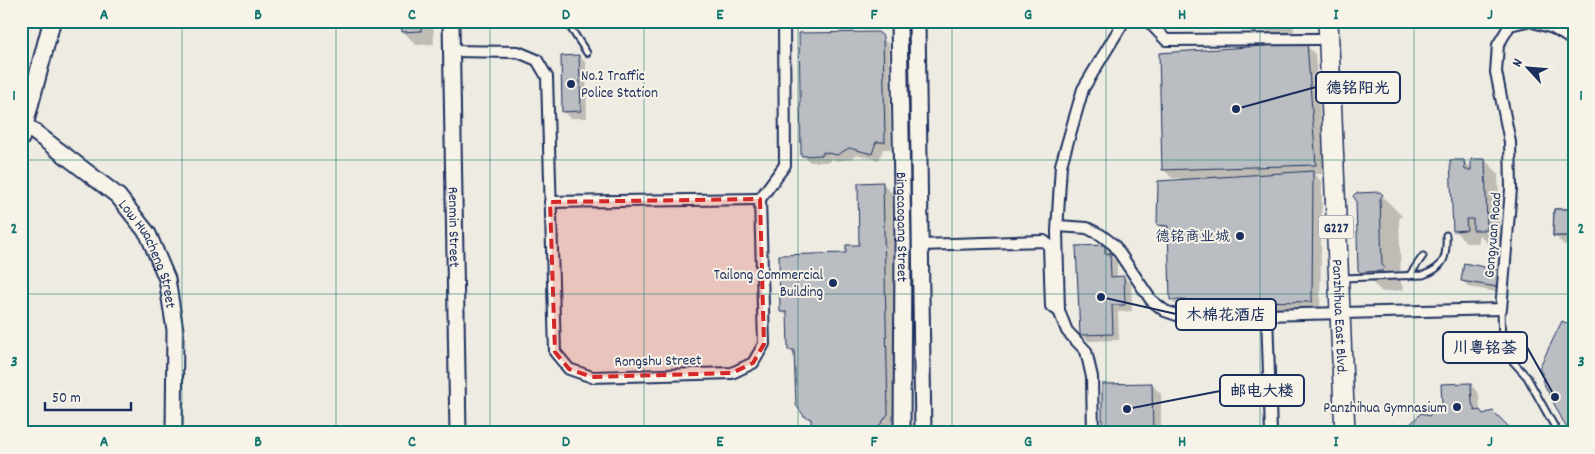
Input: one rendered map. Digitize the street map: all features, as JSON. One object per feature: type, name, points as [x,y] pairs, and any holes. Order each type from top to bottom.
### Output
[{"type":"highway","name":"Panzhihua East Blvd.","points":[[1328,21],[1336,278],[1333,433]]},
{"type":"highway","name":"Panzhihua East Blvd.","points":[[1318,30],[1334,313],[1345,433]]},
{"type":"main road","points":[[23,131],[52,21]]},
{"type":"street","name":"Renmin Street","points":[[451,21],[458,433]]},
{"type":"street","points":[[550,202],[760,200],[785,165],[784,21]]},
{"type":"street","name":"Bingcaogang Street","points":[[899,21],[903,244],[902,433]]},
{"type":"street","name":"Bingcaogang Street","points":[[917,21],[923,433]]},
{"type":"street","points":[[1093,433],[1092,377],[1086,351],[1067,331],[1059,311],[1058,226],[1061,165],[1083,89],[1124,21]]},
{"type":"street","points":[[1148,21],[1166,40],[1318,30]]},
{"type":"street","name":"Gongyuan Road","points":[[1501,308],[1511,189],[1510,142],[1496,72],[1498,44],[1510,25],[1526,21]]},
{"type":"street","points":[[1530,21],[1553,28],[1574,41]]},
{"type":"street","name":"Rongshu Street","points":[[452,51],[518,52],[537,60],[547,77],[555,352],[569,369],[592,377],[732,373],[753,364],[764,344],[760,200]]},
{"type":"street","name":"Low Huacheng Street","points":[[23,131],[118,196],[148,234],[167,279],[175,330],[174,433]]},
{"type":"street","points":[[1058,226],[1087,228],[1101,235],[1114,245],[1151,300],[1165,310],[1182,317],[1501,308]]},
{"type":"street","points":[[920,245],[1044,241],[1049,244],[1051,306],[1059,311]]},
{"type":"street","points":[[1267,314],[1271,433]]},
{"type":"lane","points":[[566,21],[587,53]]},
{"type":"lane","points":[[1336,278],[1409,276],[1424,275],[1432,272],[1440,266],[1444,258],[1446,235]]},
{"type":"lane","points":[[1409,276],[1423,256]]},
{"type":"lane","points":[[1501,308],[1502,344],[1508,356],[1527,377],[1558,433]]},
{"type":"highlighted area","points":[[760,199],[764,344],[753,363],[732,373],[592,377],[569,369],[555,352],[550,202]]},
{"type":"building","points":[[401,21],[421,21],[421,31],[402,32]]},
{"type":"building","points":[[1258,21],[1285,22],[1277,26],[1259,25]]},
{"type":"building","points":[[878,32],[883,36],[885,142],[876,142],[872,154],[849,148],[837,155],[823,152],[823,155],[801,156],[799,33]]},
{"type":"building","points":[[1307,43],[1316,165],[1162,170],[1159,53]]},
{"type":"building","name":"No.2 Traffic Police Station","points":[[579,55],[581,111],[562,112],[561,56]]},
{"type":"building","points":[[1471,159],[1485,159],[1487,230],[1473,230],[1473,219],[1466,219],[1467,230],[1453,231],[1450,160],[1464,160],[1465,170],[1471,170]]},
{"type":"building","name":"德铭商业城","points":[[1313,171],[1312,302],[1170,300],[1168,226],[1157,225],[1158,181]]},
{"type":"building","name":"Tailong Commercial Building","points":[[883,182],[888,414],[877,429],[868,429],[866,433],[811,433],[811,419],[804,416],[796,405],[794,350],[788,350],[787,312],[780,312],[779,255],[846,253],[846,245],[859,245],[858,183]]},
{"type":"building","points":[[1380,192],[1383,195],[1380,199],[1382,265],[1385,268],[1382,271],[1361,273],[1358,270],[1356,200],[1353,196],[1356,193]]},
{"type":"building","points":[[1554,209],[1574,209],[1574,236],[1553,236]]},
{"type":"building","points":[[1554,209],[1574,209],[1574,236],[1553,236]]},
{"type":"building","points":[[1105,245],[1105,254],[1110,253],[1111,277],[1124,276],[1125,305],[1112,305],[1113,334],[1080,335],[1076,246]]},
{"type":"building","points":[[1464,263],[1500,270],[1497,287],[1461,281]]},
{"type":"building","points":[[1562,321],[1574,327],[1574,359],[1568,370],[1574,380],[1574,433],[1569,433],[1542,380],[1545,379],[1539,368]]},
{"type":"building","points":[[1152,383],[1153,433],[1102,433],[1102,384]]},
{"type":"building","name":"Panzhihua Gymnasium","points":[[1471,383],[1472,403],[1475,411],[1480,410],[1483,414],[1493,411],[1511,429],[1510,433],[1402,433],[1421,413],[1429,416],[1433,411],[1438,412],[1442,404],[1441,384]]},
{"type":"place","name":"No.2 Traffic Police Station","points":[[571,84]]},
{"type":"place","name":"德铭阳光","points":[[1236,109]]},
{"type":"place","name":"德铭商业城","points":[[1240,236]]},
{"type":"place","name":"Tailong Commercial Building","points":[[833,283]]},
{"type":"place","name":"木棉花酒店","points":[[1101,297]]},
{"type":"place","name":"川粤铭荟","points":[[1555,397]]},
{"type":"place","name":"Panzhihua Gymnasium","points":[[1457,407]]},
{"type":"place","name":"邮电大楼","points":[[1127,409]]}]
